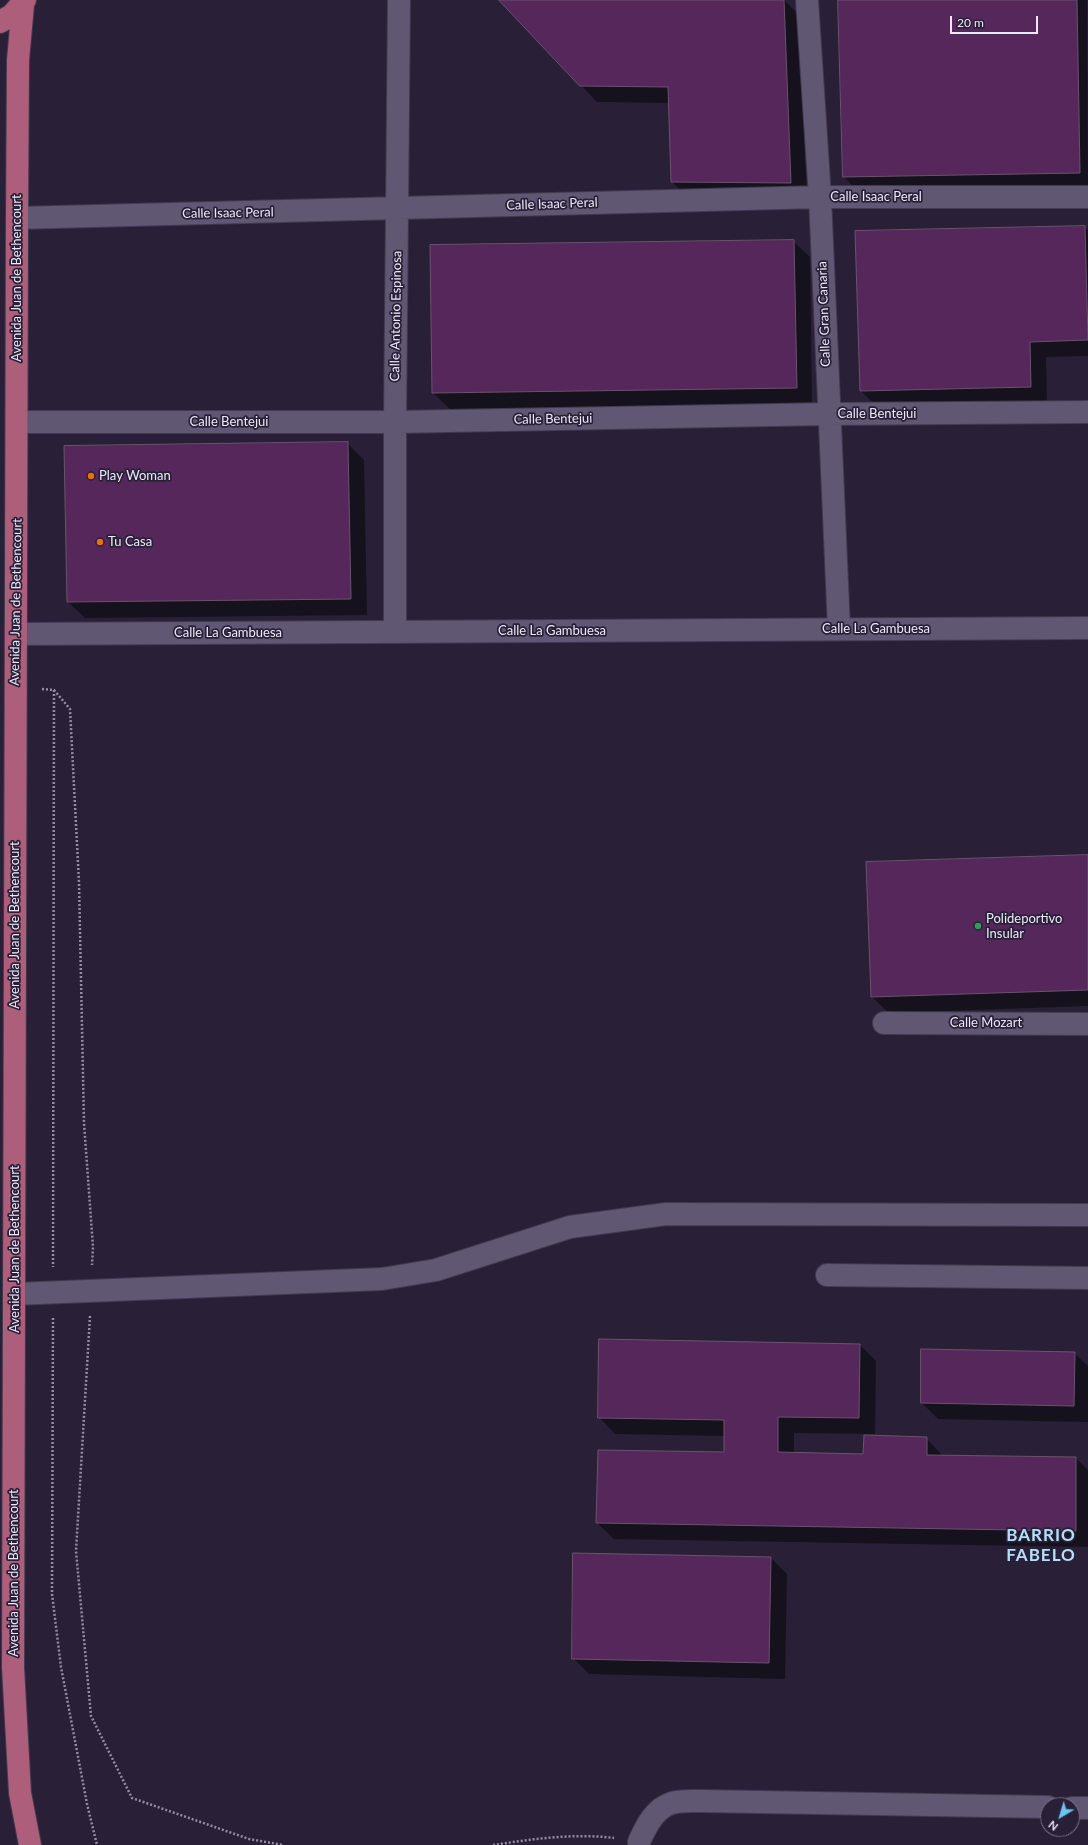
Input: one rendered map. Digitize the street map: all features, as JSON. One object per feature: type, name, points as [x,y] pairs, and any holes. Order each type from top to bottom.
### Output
[{"type":"main road","points":[[0,22],[12,15],[24,2]]},
{"type":"main road","name":"Avenida Juan de Bethencourt","points":[[24,2],[18,60],[18,422],[8,1293],[13,1667],[20,1793],[30,1845]]},
{"type":"street","name":"Calle Antonio Espinosa","points":[[395,632],[395,422],[399,0]]},
{"type":"street","name":"Calle Gran Canaria","points":[[807,0],[820,197],[828,414],[839,629]]},
{"type":"street","name":"Calle Isaac Peral","points":[[17,218],[820,197],[1088,197]]},
{"type":"street","name":"Calle Bentejui","points":[[18,422],[395,422],[828,414],[1088,412]]},
{"type":"street","name":"Calle La Gambuesa","points":[[16,634],[1088,628]]},
{"type":"street","name":"Calle Mozart","points":[[884,1023],[1088,1024]]},
{"type":"street","points":[[8,1293],[53,1293],[382,1279],[436,1270],[570,1227],[666,1214],[1088,1215]]},
{"type":"street","points":[[827,1275],[1088,1278]]},
{"type":"street","points":[[639,1842],[646,1826],[660,1808],[673,1802],[701,1801],[1040,1807]]},
{"type":"path","points":[[15,687],[54,690],[52,1594],[61,1666],[87,1804],[98,1845]]},
{"type":"path","points":[[493,1845],[588,1835],[639,1842]]},
{"type":"building","points":[[499,0],[784,0],[791,183],[671,182],[668,87],[580,86]]},
{"type":"building","points":[[838,0],[1077,0],[1080,173],[843,177]]},
{"type":"building","points":[[1085,226],[1088,340],[1030,342],[1031,387],[860,391],[855,231]]},
{"type":"building","points":[[794,240],[797,388],[432,393],[430,245]]},
{"type":"building","points":[[348,442],[351,599],[67,602],[64,446]]},
{"type":"building","name":"Polideportivo Insular","points":[[1088,855],[1088,990],[871,997],[866,862]]},
{"type":"building","points":[[599,1339],[860,1344],[859,1418],[778,1417],[778,1452],[863,1454],[864,1435],[927,1437],[927,1455],[1076,1457],[1076,1531],[596,1523],[598,1450],[724,1452],[724,1420],[598,1418]]},
{"type":"building","points":[[921,1349],[1075,1352],[1074,1406],[921,1403]]},
{"type":"building","points":[[573,1553],[771,1557],[769,1663],[572,1659]]},
{"type":"place","name":"Play Woman","points":[[91,476]]},
{"type":"place","name":"Tu Casa","points":[[100,542]]},
{"type":"place","name":"Polideportivo Insular","points":[[978,926]]},
{"type":"district","name":"BARRIO FABELO","points":[[1041,1546]]}]
